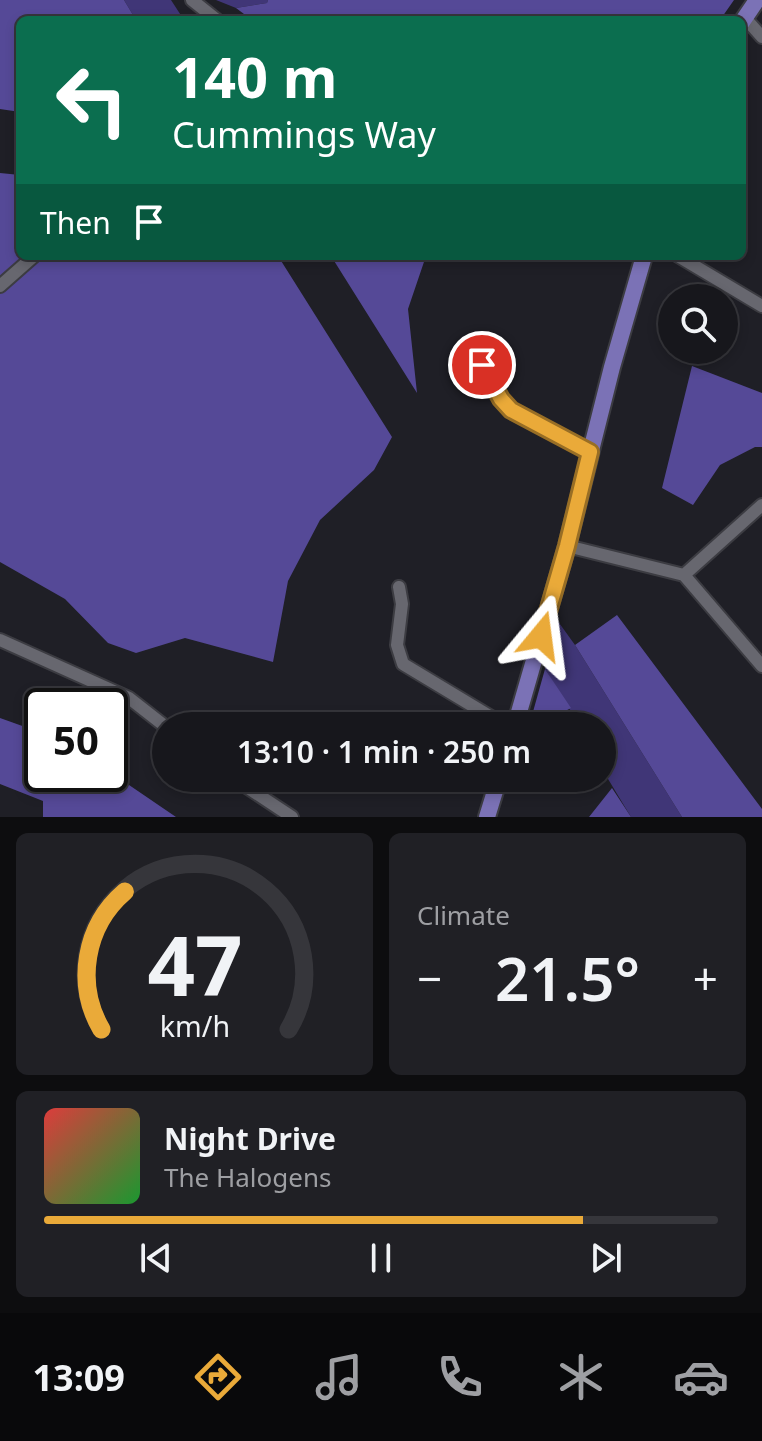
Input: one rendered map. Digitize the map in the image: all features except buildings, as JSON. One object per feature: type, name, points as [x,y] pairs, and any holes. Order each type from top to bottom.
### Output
[{"type":"main road","points":[[746,17],[757,0]]},
{"type":"main road","points":[[519,712],[643,260]]},
{"type":"main road","points":[[487,817],[495,792]]},
{"type":"street","points":[[192,0],[212,16]]},
{"type":"street","points":[[746,22],[762,37]]},
{"type":"street","points":[[0,286],[29,260]]},
{"type":"street","points":[[685,260],[762,306]]},
{"type":"street","points":[[482,365],[501,399],[511,410],[590,452]]},
{"type":"street","points":[[684,575],[762,505]]},
{"type":"street","points":[[567,546],[684,575],[762,666]]},
{"type":"street","points":[[399,587],[402,604],[397,645],[403,664],[483,712]]},
{"type":"street","points":[[0,640],[124,695],[152,716]]},
{"type":"street","points":[[254,792],[292,817]]},
{"type":"shaded area","points":[[0,0],[124,0],[134,16],[16,16],[16,111],[0,109]]},
{"type":"shaded area","points":[[124,0],[171,0],[181,16],[134,16]]},
{"type":"shaded area","points":[[216,0],[268,0],[267,3],[236,8]]},
{"type":"shaded area","points":[[268,0],[734,0],[723,16],[247,16],[236,8],[267,3]]},
{"type":"shaded area","points":[[0,173],[16,175],[16,260],[281,260],[392,437],[374,470],[320,520],[288,581],[273,662],[185,638],[136,653],[108,643],[65,599],[0,562]]},
{"type":"shaded area","points":[[334,260],[425,260],[408,309],[417,393]]},
{"type":"shaded area","points":[[692,366],[762,393],[762,447],[755,447],[720,465],[693,505],[662,488]]},
{"type":"shaded area","points":[[617,615],[762,809],[762,817],[682,817],[575,645]]},
{"type":"shaded area","points":[[557,620],[575,645],[682,817],[631,817],[616,792],[616,712],[571,712],[545,669]]},
{"type":"shaded area","points":[[545,669],[571,708],[563,712],[533,712]]},
{"type":"shaded area","points":[[0,718],[24,727],[24,792],[128,792],[128,784],[176,817],[43,817],[43,801],[0,784]]},
{"type":"shaded area","points":[[609,792],[615,792],[631,817],[589,817]]},
{"type":"route","points":[[482,365],[501,399],[511,410],[590,452],[541,636]]}]
